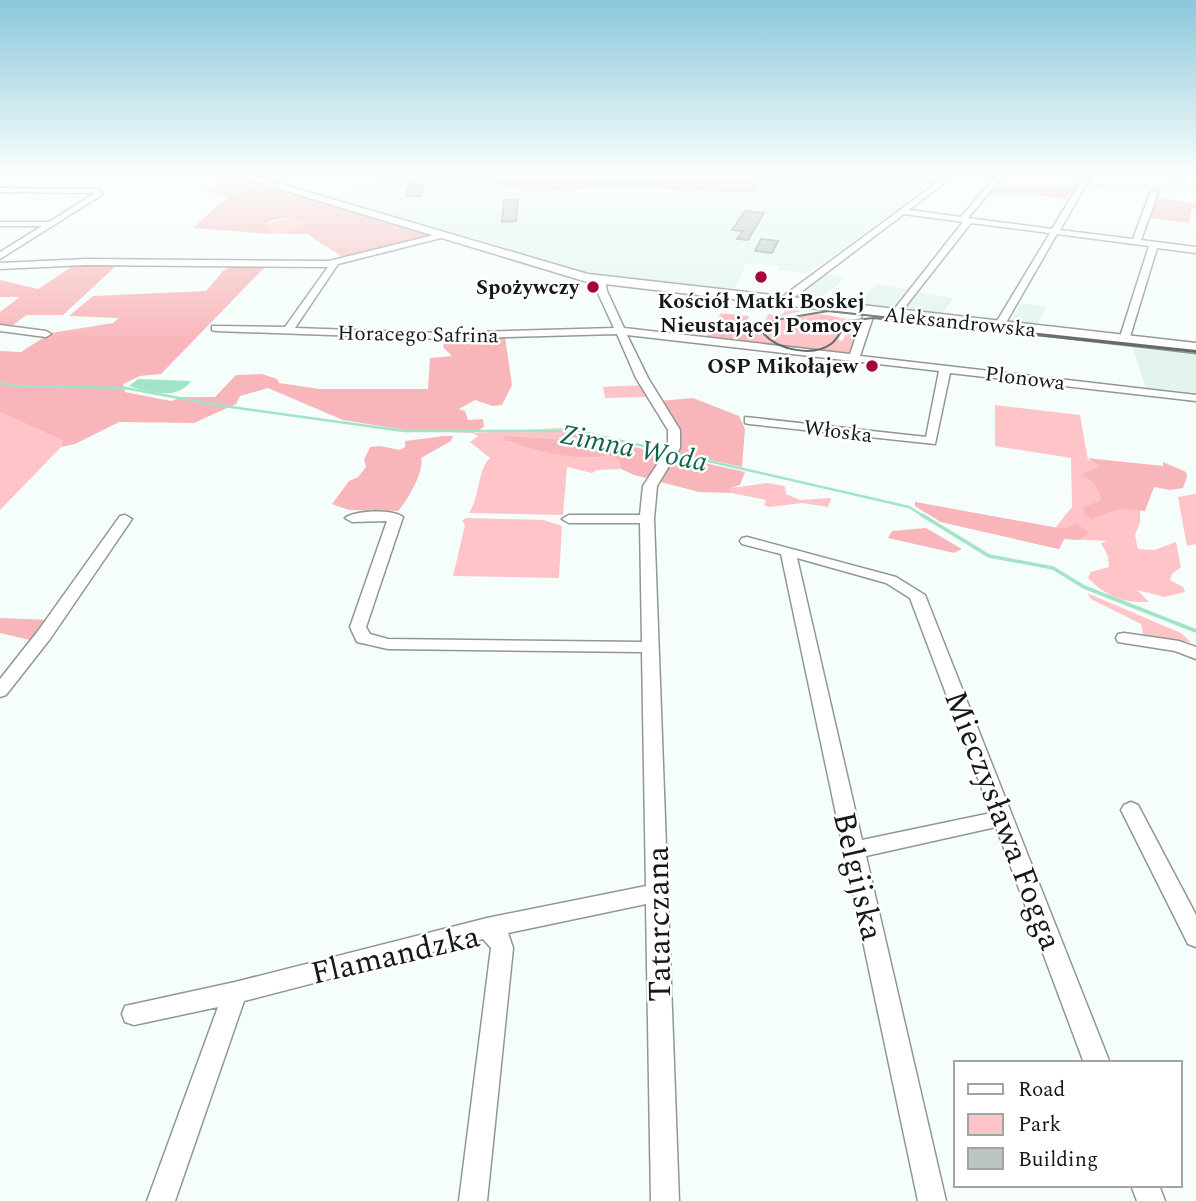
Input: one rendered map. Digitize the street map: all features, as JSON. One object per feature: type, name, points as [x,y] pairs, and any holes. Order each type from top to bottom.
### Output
[{"type":"main road","name":"Aleksandrowska","points":[[419,230],[555,271],[600,281],[1196,348]]},
{"type":"street","points":[[0,256],[42,230]]},
{"type":"street","points":[[786,302],[789,296],[879,230]]},
{"type":"street","points":[[895,314],[958,230]]},
{"type":"street","points":[[1040,230],[1196,250]]},
{"type":"street","points":[[1136,242],[1140,230]]},
{"type":"street","points":[[999,326],[1054,232]]},
{"type":"street","points":[[0,265],[81,262],[334,264],[438,236]]},
{"type":"street","points":[[1124,340],[1154,245]]},
{"type":"street","points":[[288,331],[334,264]]},
{"type":"street","name":"Tatarczana","points":[[600,281],[651,395],[672,424],[672,452],[650,486],[647,519],[665,1201]]},
{"type":"street","points":[[855,358],[870,312]]},
{"type":"street","points":[[0,328],[46,334]]},
{"type":"street","name":"Horacego Safrina","points":[[216,328],[441,336],[623,336]]},
{"type":"street","name":"Plonowa","points":[[623,336],[644,334],[1196,398]]},
{"type":"street","name":"Włoska","points":[[749,420],[926,441],[933,439],[945,368]]},
{"type":"street","points":[[352,518],[396,517],[358,628],[363,638],[388,644],[652,647]]},
{"type":"street","points":[[0,691],[44,635],[125,519]]},
{"type":"street","points":[[569,519],[647,519]]},
{"type":"street","points":[[747,541],[788,551]]},
{"type":"street","name":"Mieczysława Fogga","points":[[788,551],[901,584],[917,595],[1096,1061]]},
{"type":"street","name":"Belgijska","points":[[788,551],[932,1201]]},
{"type":"street","points":[[1124,638],[1179,646],[1196,654]]},
{"type":"street","points":[[1130,810],[1196,937]]},
{"type":"street","points":[[853,850],[1002,818]]},
{"type":"street","points":[[487,928],[657,893]]},
{"type":"street","name":"Flamandzka","points":[[134,1014],[235,993],[487,928],[499,939],[502,948],[473,1201]]},
{"type":"street","points":[[161,1201],[235,993]]},
{"type":"shaded area","points":[[219,230],[273,230],[268,234]]},
{"type":"shaded area","points":[[292,230],[415,230],[434,236],[346,260],[308,234],[283,234]]},
{"type":"shaded area","points":[[435,230],[869,230],[808,273],[778,270],[779,266],[746,263],[734,292],[584,275]]},
{"type":"shaded area","points":[[104,263],[115,267],[63,315],[26,315],[11,327],[0,325],[0,312],[20,297],[0,297],[0,280],[38,289],[76,264]]},
{"type":"shaded area","points":[[236,265],[266,266],[161,374],[140,376],[123,384],[125,392],[171,401],[183,397],[215,397],[236,375],[262,374],[277,379],[279,383],[320,389],[428,389],[430,358],[452,356],[443,347],[445,340],[505,337],[512,385],[502,405],[493,406],[475,400],[459,409],[465,411],[468,420],[483,419],[484,427],[473,433],[405,430],[343,420],[268,388],[240,396],[236,404],[194,423],[119,422],[75,444],[61,447],[63,441],[0,412],[0,351],[21,352],[51,333],[113,323],[119,318],[69,316],[93,296],[206,291],[224,270]]},
{"type":"shaded area","points":[[826,274],[845,278],[818,301],[796,298]]},
{"type":"shaded area","points":[[877,284],[907,289],[890,309],[856,305]]},
{"type":"shaded area","points":[[919,292],[954,298],[942,314],[905,310]]},
{"type":"shaded area","points":[[1021,303],[1047,307],[1036,326],[1010,322]]},
{"type":"shaded area","points":[[724,314],[747,317],[747,322],[762,325],[756,339],[744,341],[725,337],[721,340],[707,338]]},
{"type":"shaded area","points":[[826,315],[837,317],[841,324],[836,332],[810,334],[787,328],[789,323]]},
{"type":"shaded area","points":[[1133,348],[1196,355],[1196,395],[1146,389]]},
{"type":"shaded area","points":[[138,379],[191,381],[178,391],[162,393],[129,386]]},
{"type":"shaded area","points":[[693,398],[739,416],[745,429],[742,467],[697,457],[700,462],[745,472],[740,485],[730,488],[731,493],[699,492],[634,475],[621,469],[617,459],[608,455],[585,458],[555,454],[501,438],[508,436],[564,439],[566,433],[571,432],[677,457],[679,434],[660,401]]},
{"type":"shaded area","points":[[453,436],[451,441],[421,458],[418,478],[398,511],[349,510],[332,504],[349,481],[358,477],[366,467],[364,460],[370,447],[400,450],[405,447],[405,441]]},
{"type":"shaded area","points":[[1087,458],[1163,466],[1163,462],[1186,472],[1187,477],[1183,488],[1170,490],[1154,487],[1145,511],[1120,509],[1091,519],[1083,512],[1084,507],[1100,501],[1101,496],[1094,483],[1082,474],[1101,466]]},
{"type":"shaded area","points":[[915,502],[1064,529],[1077,523],[1088,533],[1079,540],[1064,539],[1059,549],[941,522],[915,506]]},
{"type":"shaded area","points":[[926,528],[962,549],[954,553],[888,538],[892,531]]},
{"type":"shaded area","points":[[0,618],[50,620],[34,641],[0,633]]},
{"type":"green space","points":[[272,230],[292,230],[283,234],[268,234]]},
{"type":"green space","points":[[786,309],[802,311],[777,317],[786,320],[815,313],[853,320],[846,324],[838,340],[842,341],[852,324],[862,320],[853,352],[845,354],[704,339],[721,313],[749,316],[748,322],[764,323],[768,314],[782,315]]},
{"type":"green space","points":[[641,385],[647,397],[605,398],[603,387]]},
{"type":"green space","points":[[995,405],[1080,415],[1088,460],[1141,468],[1140,523],[1135,535],[1138,549],[1154,550],[1176,542],[1181,567],[1172,574],[1170,580],[1183,587],[1185,592],[1164,597],[1137,590],[1149,602],[1123,600],[1108,594],[1088,578],[1091,572],[1109,567],[1108,556],[1101,543],[1108,541],[1064,539],[1059,549],[941,522],[915,506],[915,502],[1055,528],[1072,507],[1071,458],[995,446]]},
{"type":"green space","points":[[0,412],[63,441],[61,447],[0,510]]},
{"type":"green space","points":[[577,427],[566,433],[564,439],[508,436],[509,442],[573,457],[608,455],[617,459],[621,469],[597,470],[592,473],[567,467],[563,515],[469,513],[483,469],[490,458],[470,442],[478,436],[473,433]]},
{"type":"green space","points":[[768,483],[785,486],[786,494],[800,500],[831,498],[828,507],[802,503],[769,507],[764,505],[766,500],[731,493],[730,488]]},
{"type":"green space","points":[[1196,494],[1196,544],[1187,546],[1178,497]]},
{"type":"green space","points":[[466,518],[544,520],[562,526],[559,578],[453,576],[465,525],[462,521]]},
{"type":"green space","points":[[1087,593],[1181,633],[1191,642],[1144,638],[1141,624],[1091,599]]},
{"type":"building","points":[[733,230],[754,230],[748,240],[737,239],[743,231]]},
{"type":"building","points":[[761,239],[778,241],[772,253],[755,251]]},
{"type":"waterway","name":"Zimna Woda","points":[[0,383],[19,386],[125,388],[217,405],[404,431],[578,431],[909,507],[925,517]]},
{"type":"waterway","name":"Zimna Woda","points":[[922,515],[989,556],[1053,568],[1084,587],[1196,631]]},
{"type":"tram line","points":[[1196,351],[828,311],[775,320],[769,324],[764,334],[787,348],[815,350],[834,342],[848,321],[873,318],[1196,352]]},
{"type":"place","name":"Kościół Matki Boskej Nieustającej Pomocy","points":[[761,277]]},
{"type":"place","name":"Spożywczy","points":[[593,287]]},
{"type":"place","name":"OSP Mikołajew","points":[[872,366]]}]
